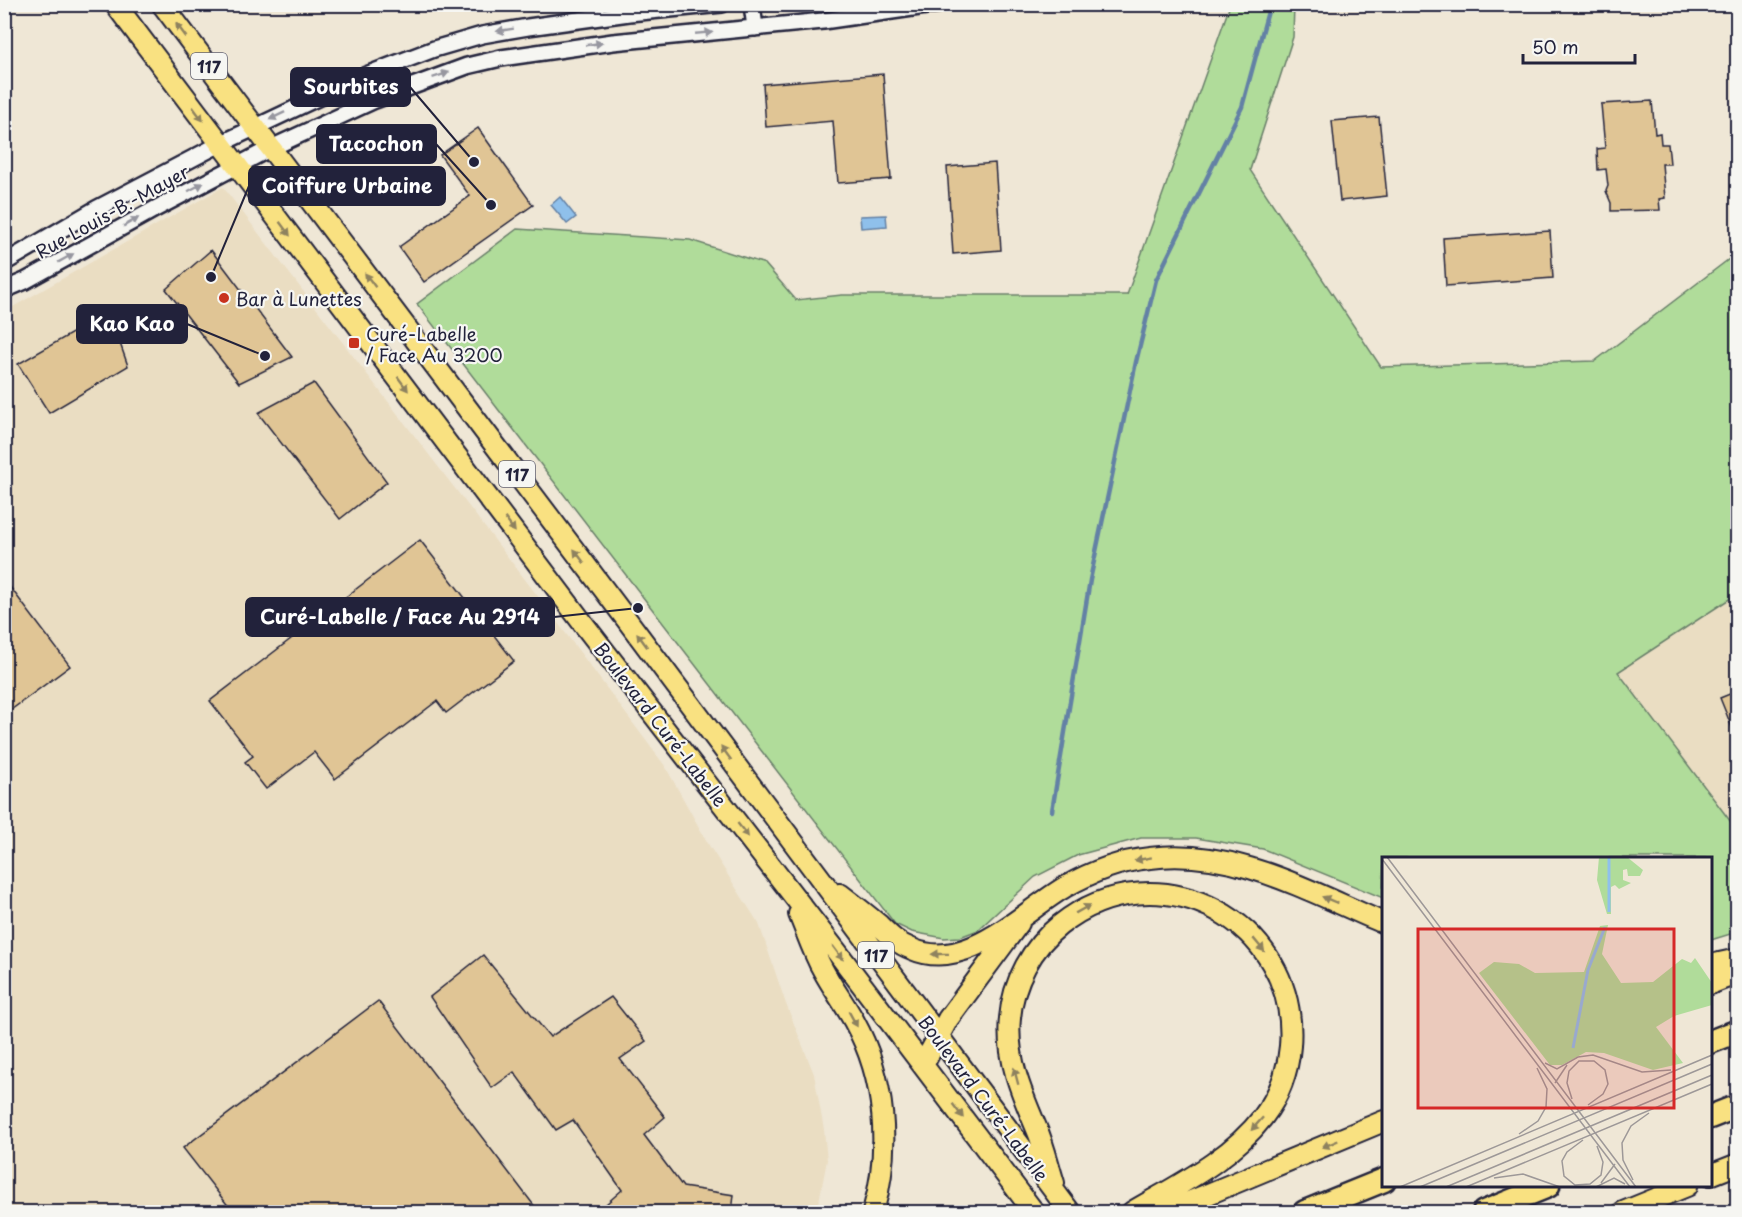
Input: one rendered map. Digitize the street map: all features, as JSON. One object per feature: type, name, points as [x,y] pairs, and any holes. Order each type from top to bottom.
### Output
[{"type":"highway","points":[[1712,1041],[1737,1031]]},
{"type":"highway","points":[[1712,1116],[1737,1106]]},
{"type":"highway","points":[[1305,1212],[1382,1180]]},
{"type":"highway","points":[[1484,1212],[1543,1187]]},
{"type":"main road","name":"Boulevard Curé-Labelle","points":[[115,4],[585,626],[1034,1212]]},
{"type":"main road","name":"Boulevard Curé-Labelle","points":[[162,4],[624,616],[1064,1205]]},
{"type":"main road","points":[[815,873],[904,946],[921,953],[939,955],[966,950],[1023,917],[1052,895],[1091,874],[1140,859],[1207,857],[1252,868],[1382,923]]},
{"type":"main road","points":[[789,890],[822,969],[861,1034],[876,1075],[882,1104],[884,1147],[881,1176],[873,1212]]},
{"type":"main road","points":[[1064,1205],[1038,1130],[1020,1088],[1013,1062],[1010,1018],[1020,976],[1036,949],[1051,932],[1070,917],[1108,898],[1151,892],[1175,895],[1207,904],[1249,933],[1266,953],[1279,975],[1287,998],[1291,1032],[1290,1053],[1277,1095],[1250,1131],[1215,1162],[1132,1212]]},
{"type":"main road","points":[[922,1065],[948,1019],[1023,917]]},
{"type":"main road","points":[[1712,965],[1737,959]]},
{"type":"main road","points":[[1712,983],[1737,973]]},
{"type":"main road","points":[[1165,1212],[1382,1121]]},
{"type":"main road","points":[[1712,1174],[1737,1164]]},
{"type":"main road","points":[[1629,1211],[1683,1187]]},
{"type":"street","name":"Rue Louis-B.-Mayer","points":[[4,263],[96,209],[220,144],[366,75],[469,38],[501,31],[586,18],[722,4]]},
{"type":"street","points":[[752,4],[755,28]]},
{"type":"street","name":"Rue Louis-B.-Mayer","points":[[4,290],[25,281],[271,148],[389,94],[467,66],[636,39],[823,21],[940,4]]},
{"type":"shaded area","points":[[223,187],[540,599],[665,766],[710,847],[759,924],[786,1004],[814,1074],[827,1160],[817,1212],[5,1212],[4,312]]},
{"type":"shaded area","points":[[1737,594],[1737,830],[1618,672]]},
{"type":"green space","points":[[1230,5],[1294,5],[1293,37],[1250,170],[1381,367],[1595,361],[1737,253],[1737,594],[1618,672],[1737,830],[1737,932],[1712,940],[1712,857],[1382,857],[1382,898],[1263,849],[1196,838],[1141,838],[1078,855],[1035,877],[978,930],[960,937],[944,938],[912,932],[895,924],[417,304],[517,229],[690,240],[765,264],[796,300],[842,295],[1127,295]]},
{"type":"water","points":[[560,197],[576,217],[567,224],[551,205]]},
{"type":"water","points":[[886,215],[887,226],[861,228],[860,216]]},
{"type":"building","points":[[883,74],[891,179],[838,183],[833,121],[766,127],[763,84]]},
{"type":"building","points":[[1652,101],[1655,134],[1660,133],[1661,144],[1668,144],[1670,164],[1662,164],[1665,198],[1659,199],[1660,210],[1611,211],[1611,203],[1606,191],[1608,186],[1606,169],[1598,170],[1597,149],[1605,148],[1601,104]]},
{"type":"building","points":[[1379,117],[1387,196],[1340,201],[1332,121]]},
{"type":"building","points":[[478,128],[533,205],[424,282],[399,247],[470,196],[440,155]]},
{"type":"building","points":[[995,163],[1001,250],[953,254],[947,167]]},
{"type":"building","points":[[1550,231],[1553,278],[1446,286],[1443,238]]},
{"type":"building","points":[[211,250],[292,357],[239,383],[166,289]]},
{"type":"building","points":[[109,312],[128,366],[49,413],[18,364]]},
{"type":"building","points":[[314,383],[387,482],[340,519],[258,413]]},
{"type":"building","points":[[420,540],[514,661],[446,713],[437,701],[335,779],[314,752],[266,789],[245,762],[253,756],[210,701]]},
{"type":"building","points":[[4,579],[70,666],[4,715]]},
{"type":"building","points":[[1737,691],[1737,740],[1720,698]]},
{"type":"building","points":[[483,955],[550,1037],[611,997],[646,1041],[620,1059],[665,1117],[644,1135],[683,1187],[734,1195],[732,1212],[597,1212],[622,1190],[573,1120],[556,1130],[514,1072],[492,1088],[430,997]]},
{"type":"building","points":[[378,1001],[539,1212],[233,1212],[183,1148]]},
{"type":"waterway","points":[[1052,811],[1090,580],[1136,362],[1156,280],[1242,107],[1270,4]]},
{"type":"place","name":"Sourbites","points":[[474,162]]},
{"type":"place","name":"Tacochon","points":[[491,205]]},
{"type":"place","name":"Coiffure Urbaine","points":[[211,277]]},
{"type":"place","name":"Bar à Lunettes","points":[[224,298]]},
{"type":"place","name":"Curé-Labelle / Face Au 3200","points":[[354,343]]},
{"type":"place","name":"Kao Kao","points":[[265,356]]},
{"type":"place","name":"Curé-Labelle / Face Au 2914","points":[[638,608]]}]
